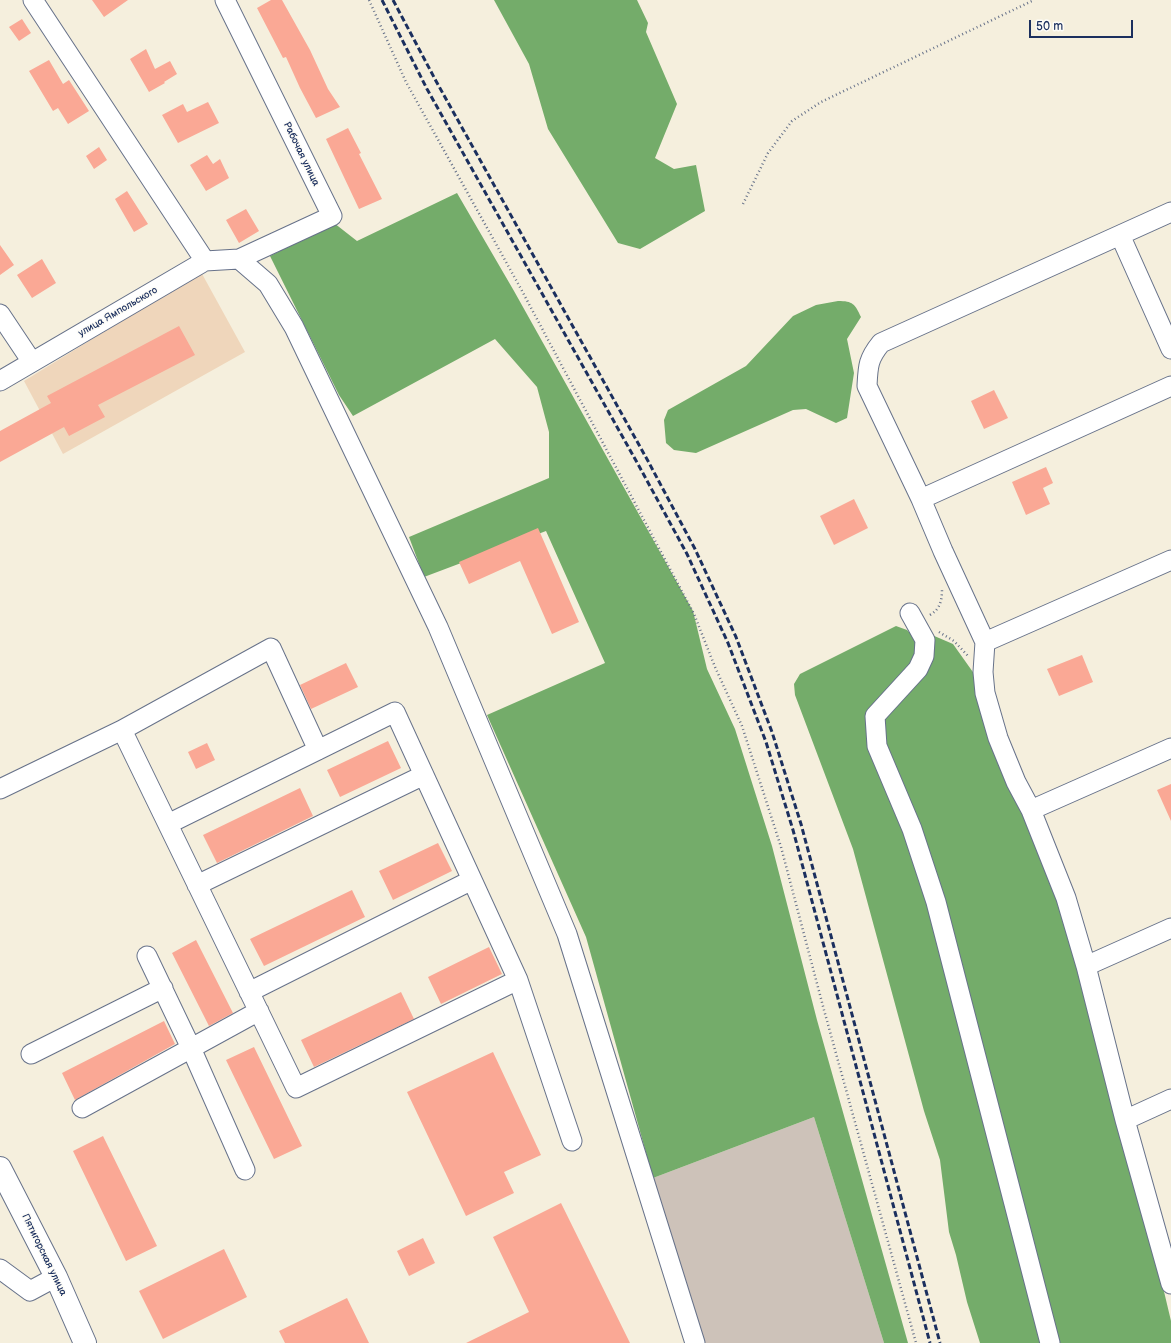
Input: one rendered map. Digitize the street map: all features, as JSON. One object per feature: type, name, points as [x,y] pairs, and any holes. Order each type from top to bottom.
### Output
[{"type":"main road","name":"Пятигорская улица","points":[[0,1168],[56,1277],[85,1343]]},
{"type":"street","points":[[33,0],[205,261],[239,259],[268,284],[294,327],[438,627],[564,926],[694,1343]]},
{"type":"street","name":"Рабочая улица","points":[[225,0],[332,216],[239,259]]},
{"type":"street","points":[[1170,1278],[1125,1120],[1086,966],[1066,898],[1031,810],[1016,782],[998,738],[985,693],[983,672],[985,642],[921,499],[867,386],[868,367],[873,353],[881,343],[1171,212]]},
{"type":"street","points":[[1120,235],[1171,349]]},
{"type":"street","name":"улица Ямпольского","points":[[0,381],[205,261]]},
{"type":"street","points":[[0,314],[32,362]]},
{"type":"street","points":[[921,499],[1171,386]]},
{"type":"street","points":[[985,642],[1171,560]]},
{"type":"street","points":[[913,619],[925,640],[924,656],[918,669],[875,716],[877,746],[912,829],[936,902],[1050,1343]]},
{"type":"street","points":[[0,789],[122,730],[271,648],[318,750]]},
{"type":"street","points":[[168,824],[395,712],[518,980],[572,1141]]},
{"type":"street","points":[[122,730],[296,1088],[518,980]]},
{"type":"street","points":[[1031,810],[1171,748]]},
{"type":"street","points":[[197,885],[424,775]]},
{"type":"street","points":[[250,992],[472,880]]},
{"type":"street","points":[[1086,966],[1171,928]]},
{"type":"street","points":[[147,956],[191,1048],[245,1170]]},
{"type":"street","points":[[31,1054],[163,988]]},
{"type":"street","points":[[82,1108],[259,1011]]},
{"type":"street","points":[[1125,1120],[1171,1099]]},
{"type":"street","points":[[0,1269],[30,1291],[56,1277]]},
{"type":"path","points":[[369,0],[406,82],[522,290],[694,614],[714,667],[742,726],[781,846],[828,1025],[916,1343]]},
{"type":"path","points":[[743,204],[768,153],[792,121],[821,102],[1034,0]]},
{"type":"path","points":[[913,619],[934,612],[940,606],[942,584]]},
{"type":"path","points":[[913,619],[938,631],[954,642],[983,672]]},
{"type":"shaded area","points":[[201,272],[245,352],[63,454],[24,381]]},
{"type":"shaded area","points":[[814,1117],[884,1343],[703,1343],[653,1178]]},
{"type":"green space","points":[[494,0],[637,0],[648,23],[646,32],[677,104],[655,158],[674,169],[696,165],[705,211],[640,249],[618,243],[548,129],[529,64]]},
{"type":"green space","points":[[457,193],[514,291],[693,611],[707,669],[735,729],[772,846],[817,1020],[908,1343],[884,1343],[814,1117],[653,1178],[586,937],[487,715],[605,663],[546,531],[424,577],[409,537],[549,478],[549,432],[537,387],[495,339],[353,416],[339,395],[270,256],[334,223],[357,241]]},
{"type":"green space","points":[[838,301],[853,304],[861,317],[847,339],[854,373],[847,418],[836,423],[806,409],[793,410],[696,453],[674,450],[666,443],[664,420],[668,410],[746,366],[793,316],[816,305]]},
{"type":"green space","points":[[896,626],[907,630],[918,641],[932,635],[953,644],[975,675],[1060,897],[1157,1262],[1171,1321],[1171,1343],[980,1343],[967,1302],[949,1232],[940,1160],[924,1111],[853,849],[795,695],[794,684],[800,674]]},
{"type":"building","points":[[92,0],[128,0],[104,17]]},
{"type":"building","points":[[271,0],[282,0],[310,50],[328,89],[340,107],[316,118],[286,57],[283,58],[257,8]]},
{"type":"building","points":[[22,19],[31,33],[19,41],[9,27]]},
{"type":"building","points":[[146,49],[155,69],[170,61],[177,74],[149,92],[130,59]]},
{"type":"building","points":[[49,60],[63,84],[69,80],[89,111],[68,124],[58,108],[53,111],[29,71]]},
{"type":"building","points":[[208,102],[219,123],[178,143],[162,115],[183,104],[187,112]]},
{"type":"building","points":[[348,128],[361,153],[359,154],[382,199],[359,209],[326,139]]},
{"type":"building","points":[[99,147],[107,160],[94,169],[86,156]]},
{"type":"building","points":[[207,155],[213,164],[220,159],[229,178],[206,191],[190,165]]},
{"type":"building","points":[[127,191],[148,224],[134,232],[115,199]]},
{"type":"building","points":[[246,209],[259,231],[239,243],[226,220]]},
{"type":"building","points":[[0,245],[14,265],[0,275]]},
{"type":"building","points":[[42,259],[56,283],[32,298],[17,275]]},
{"type":"building","points":[[179,326],[195,355],[98,405],[105,417],[69,436],[64,427],[0,462],[0,431],[51,403],[47,396]]},
{"type":"building","points":[[994,390],[1008,418],[984,429],[971,401]]},
{"type":"building","points":[[1046,467],[1053,483],[1043,488],[1050,504],[1026,515],[1012,482]]},
{"type":"building","points":[[854,499],[868,528],[834,545],[820,516]]},
{"type":"building","points":[[538,528],[579,622],[552,634],[520,561],[469,584],[459,562]]},
{"type":"building","points":[[1082,655],[1093,682],[1059,696],[1047,669]]},
{"type":"building","points":[[346,663],[358,687],[311,709],[300,685]]},
{"type":"building","points":[[388,741],[401,768],[340,797],[327,770]]},
{"type":"building","points":[[207,743],[215,760],[196,769],[188,752]]},
{"type":"building","points":[[1171,784],[1171,821],[1157,790]]},
{"type":"building","points":[[300,788],[313,816],[217,863],[203,835]]},
{"type":"building","points":[[438,843],[452,871],[393,900],[379,871]]},
{"type":"building","points":[[352,890],[365,917],[264,966],[250,939]]},
{"type":"building","points":[[196,940],[233,1013],[209,1026],[172,953]]},
{"type":"building","points":[[489,947],[502,974],[441,1004],[428,977]]},
{"type":"building","points":[[401,992],[414,1019],[314,1067],[301,1040]]},
{"type":"building","points":[[164,1021],[175,1044],[75,1100],[62,1073]]},
{"type":"building","points":[[254,1047],[302,1146],[274,1159],[226,1060]]},
{"type":"building","points":[[493,1052],[541,1155],[504,1172],[514,1193],[466,1216],[407,1092]]},
{"type":"building","points":[[103,1136],[157,1246],[126,1261],[73,1151]]},
{"type":"building","points":[[561,1203],[630,1343],[466,1343],[529,1312],[493,1237]]},
{"type":"building","points":[[423,1238],[435,1263],[409,1276],[397,1251]]},
{"type":"building","points":[[224,1249],[247,1297],[163,1339],[139,1291]]},
{"type":"building","points":[[347,1298],[369,1343],[285,1343],[279,1331]]},
{"type":"railway","points":[[382,0],[427,89],[687,554],[728,643],[766,742],[793,830],[930,1343]]},
{"type":"railway","points":[[393,0],[436,81],[648,461],[695,549],[736,637],[772,732],[801,824],[940,1343]]}]
